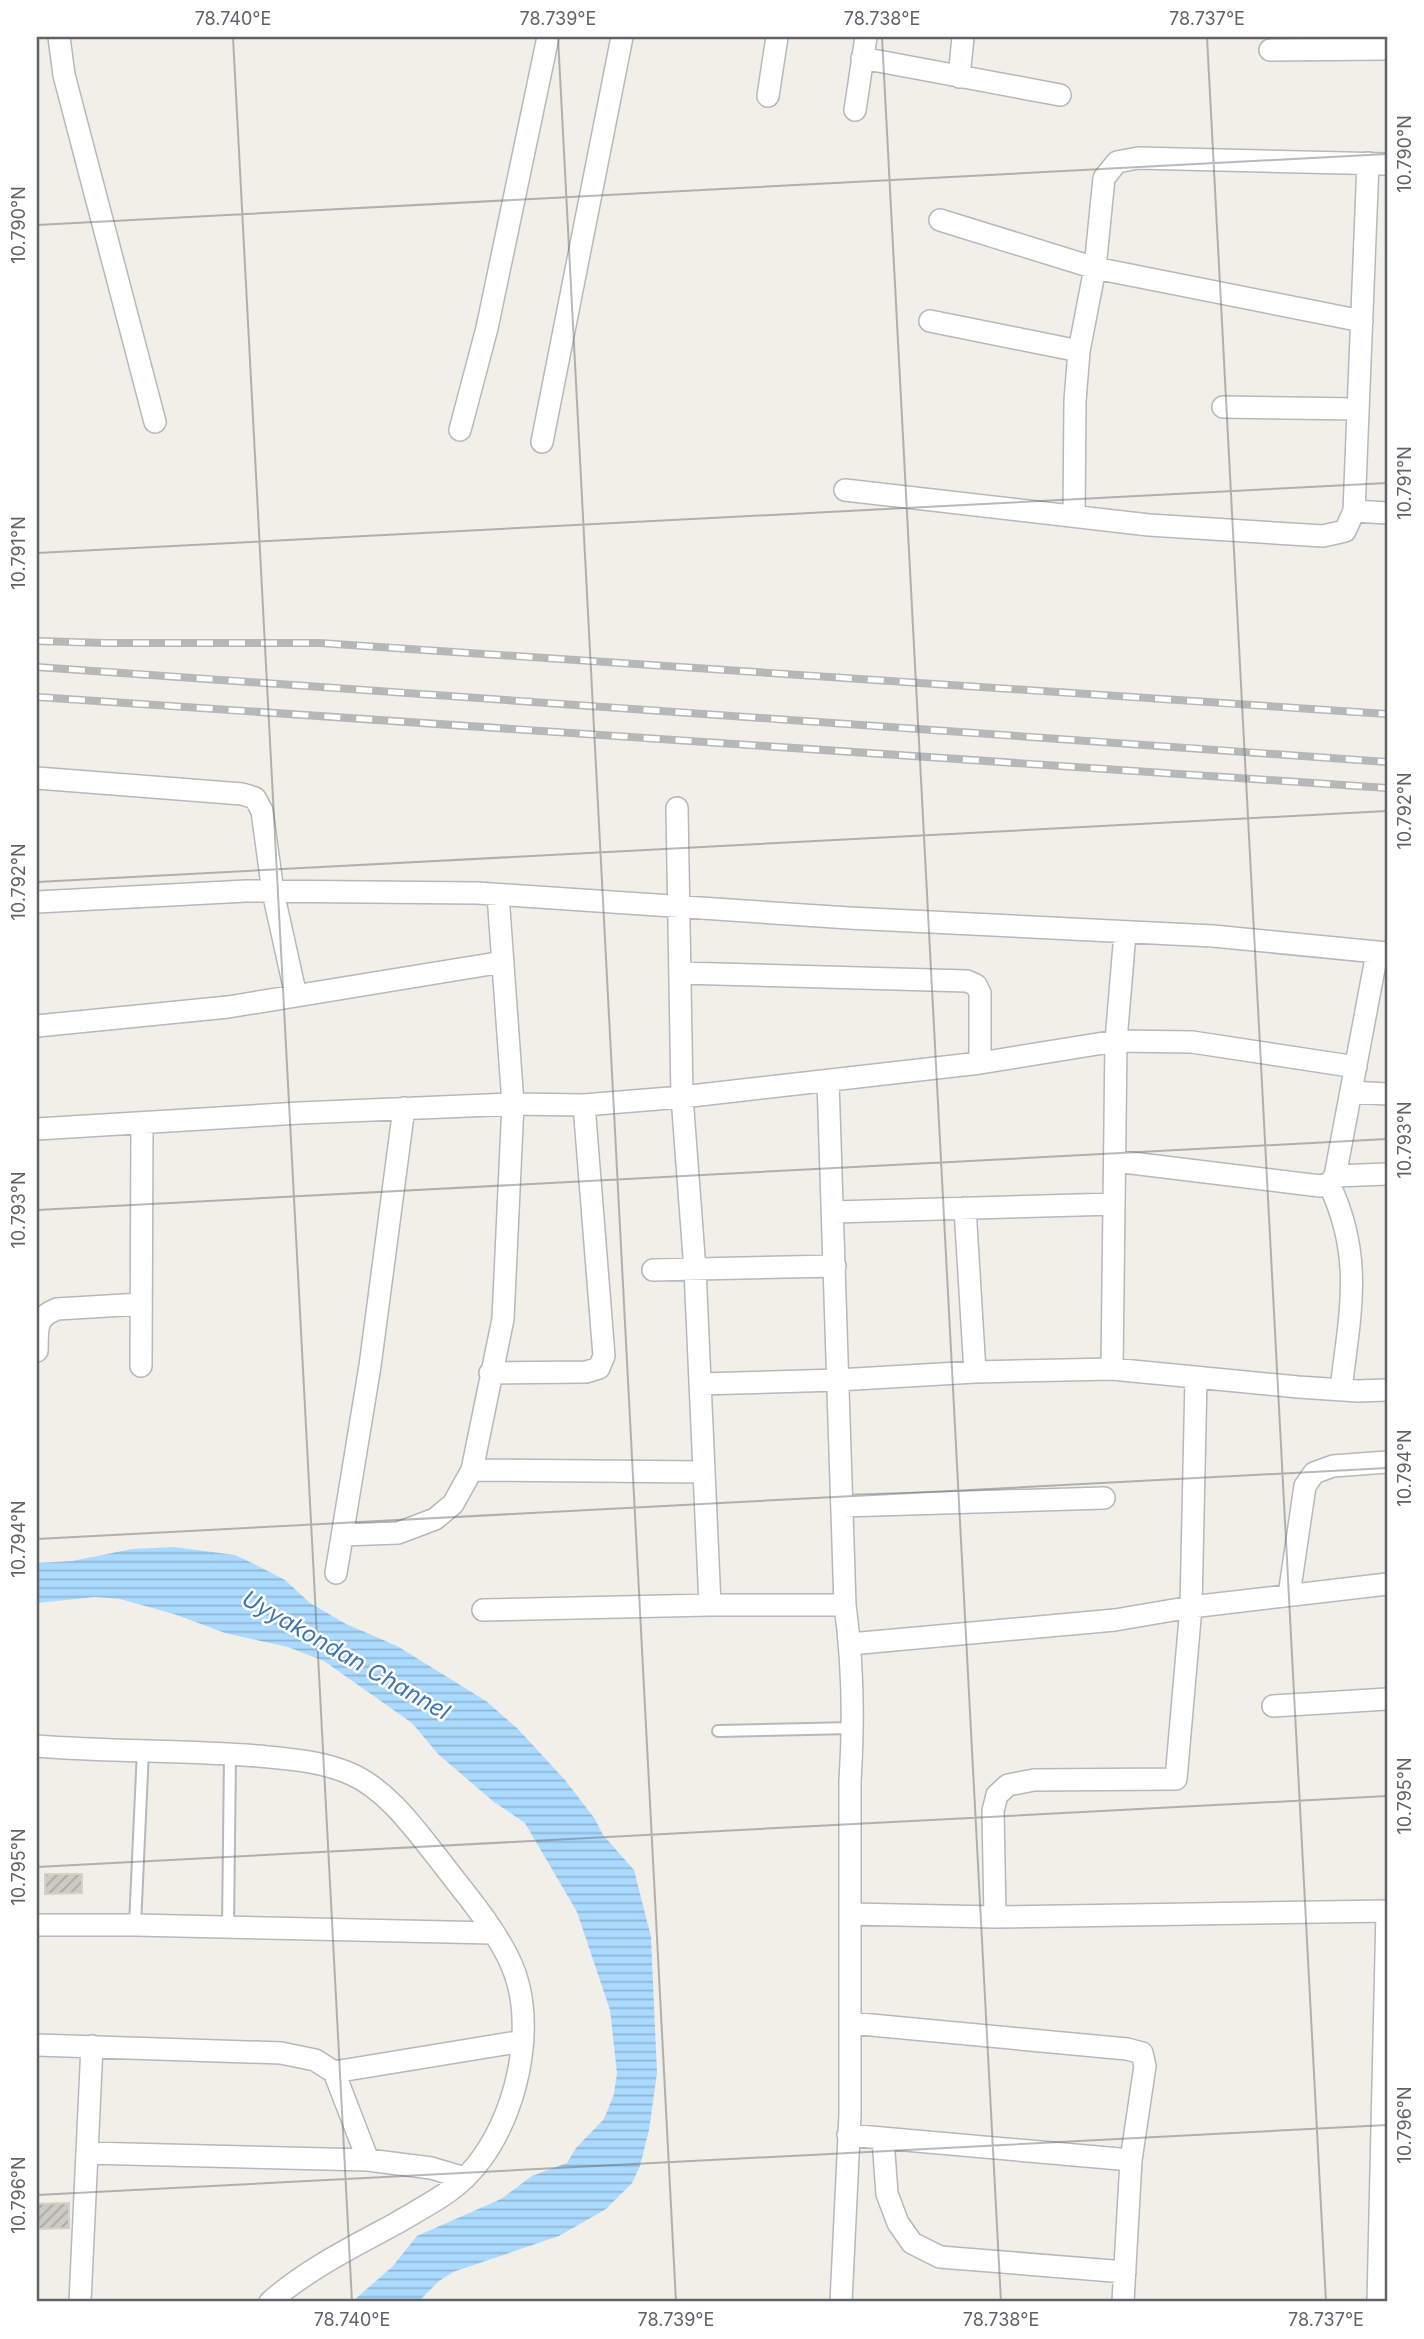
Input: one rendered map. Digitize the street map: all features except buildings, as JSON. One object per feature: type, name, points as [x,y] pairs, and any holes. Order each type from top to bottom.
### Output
[{"type":"street","points":[[59,37],[64,75],[155,422]]},
{"type":"street","points":[[460,430],[487,328],[548,37]]},
{"type":"street","points":[[542,442],[622,37]]},
{"type":"street","points":[[768,96],[777,37]]},
{"type":"street","points":[[855,110],[866,37]]},
{"type":"street","points":[[959,77],[963,37]]},
{"type":"street","points":[[1270,50],[1387,49]]},
{"type":"street","points":[[862,58],[1060,95]]},
{"type":"street","points":[[845,491],[1149,525],[1323,536],[1345,531],[1354,511],[1362,321],[1378,163],[1138,158],[1117,162],[1104,178],[1095,268],[1079,351],[1075,401],[1074,516]]},
{"type":"street","points":[[940,220],[1095,268],[1362,321]]},
{"type":"street","points":[[930,321],[1079,351]]},
{"type":"street","points":[[1223,407],[1358,409]]},
{"type":"street","points":[[1354,511],[1387,513]]},
{"type":"street","points":[[37,778],[255,797],[262,811],[273,891],[296,996]]},
{"type":"street","points":[[677,808],[682,1097],[695,1270],[710,1605]]},
{"type":"street","points":[[37,902],[273,891],[498,895],[680,909],[1213,936],[1382,953],[1332,1180],[1342,1210],[1351,1256],[1353,1291],[1341,1390]]},
{"type":"street","points":[[343,1535],[398,1533],[435,1519],[453,1504],[472,1470],[503,1319],[513,1104],[498,895]]},
{"type":"street","points":[[1112,1369],[1116,1041],[1125,933]]},
{"type":"street","points":[[37,1026],[228,1007],[503,962]]},
{"type":"street","points":[[681,973],[967,981],[976,985],[981,993],[980,1063]]},
{"type":"street","points":[[37,1129],[404,1108],[513,1104],[584,1105],[828,1082],[980,1063],[1116,1041],[1192,1042],[1356,1067]]},
{"type":"street","points":[[828,1082],[845,1605],[850,1644],[853,1728],[850,1781],[849,2136],[841,2302]]},
{"type":"street","points":[[1351,1092],[1387,1094]]},
{"type":"street","points":[[490,1373],[586,1372],[599,1368],[604,1356],[584,1105]]},
{"type":"street","points":[[336,1573],[370,1367],[404,1108]]},
{"type":"street","points":[[141,1366],[142,1123]]},
{"type":"street","points":[[1115,1161],[1320,1186],[1332,1180],[1387,1174]]},
{"type":"street","points":[[834,1212],[1114,1204]]},
{"type":"street","points":[[965,1208],[975,1372]]},
{"type":"street","points":[[653,1270],[835,1266]]},
{"type":"street","points":[[37,1352],[38,1324],[45,1314],[57,1309],[141,1304]]},
{"type":"street","points":[[700,1384],[1112,1369],[1341,1390],[1387,1390]]},
{"type":"street","points":[[995,1917],[993,1811],[997,1795],[1008,1785],[1034,1780],[1176,1779],[1191,1606],[1196,1378]]},
{"type":"street","points":[[1289,1595],[1305,1486],[1314,1473],[1333,1466],[1387,1462]]},
{"type":"street","points":[[472,1470],[704,1472]]},
{"type":"street","points":[[842,1506],[1104,1498]]},
{"type":"street","points":[[850,1644],[1115,1620],[1191,1606],[1387,1584]]},
{"type":"street","points":[[483,1610],[845,1605]]},
{"type":"street","points":[[1273,1706],[1387,1699]]},
{"type":"street","points":[[37,1746],[292,1759],[351,1774],[388,1801],[423,1840],[477,1908],[508,1957],[516,1978],[523,2012],[523,2041],[512,2096],[498,2133],[483,2158],[465,2178],[437,2201],[323,2265],[285,2288],[270,2302]]},
{"type":"street","points":[[850,1914],[995,1917],[1387,1910],[1378,2302]]},
{"type":"street","points":[[37,1925],[493,1933]]},
{"type":"street","points":[[850,2023],[1127,2049],[1142,2053],[1146,2066],[1131,2160],[1123,2302]]},
{"type":"street","points":[[334,2072],[523,2041]]},
{"type":"street","points":[[37,2045],[281,2053],[315,2060],[334,2072],[368,2160]]},
{"type":"street","points":[[80,2302],[92,2046]]},
{"type":"street","points":[[849,2136],[1131,2160]]},
{"type":"street","points":[[883,2139],[887,2194],[898,2223],[912,2243],[940,2257],[1125,2272]]},
{"type":"street","points":[[87,2153],[368,2160],[431,2168],[465,2178]]},
{"type":"lane","points":[[718,1731],[853,1728]]},
{"type":"lane","points":[[135,1925],[143,1751]]},
{"type":"lane","points":[[228,1927],[230,1754]]},
{"type":"water","name":"Uyyakondan Channel","points":[[174,1547],[235,1555],[252,1563],[285,1580],[310,1603],[346,1624],[397,1646],[486,1701],[517,1728],[565,1780],[595,1819],[603,1835],[634,1870],[651,1937],[657,2073],[649,2130],[640,2166],[632,2183],[606,2209],[559,2236],[453,2272],[439,2281],[418,2302],[352,2302],[392,2267],[417,2236],[501,2199],[532,2176],[567,2163],[576,2148],[604,2119],[614,2094],[617,2073],[610,2010],[577,1912],[525,1823],[494,1802],[438,1754],[412,1723],[324,1661],[288,1647],[225,1633],[174,1614],[120,1599],[95,1597],[37,1603],[37,1563],[72,1561],[132,1549]]},
{"type":"railway","points":[[37,641],[320,643],[1387,714]]},
{"type":"railway","points":[[37,667],[1387,762]]},
{"type":"railway","points":[[37,697],[1387,788]]}]
